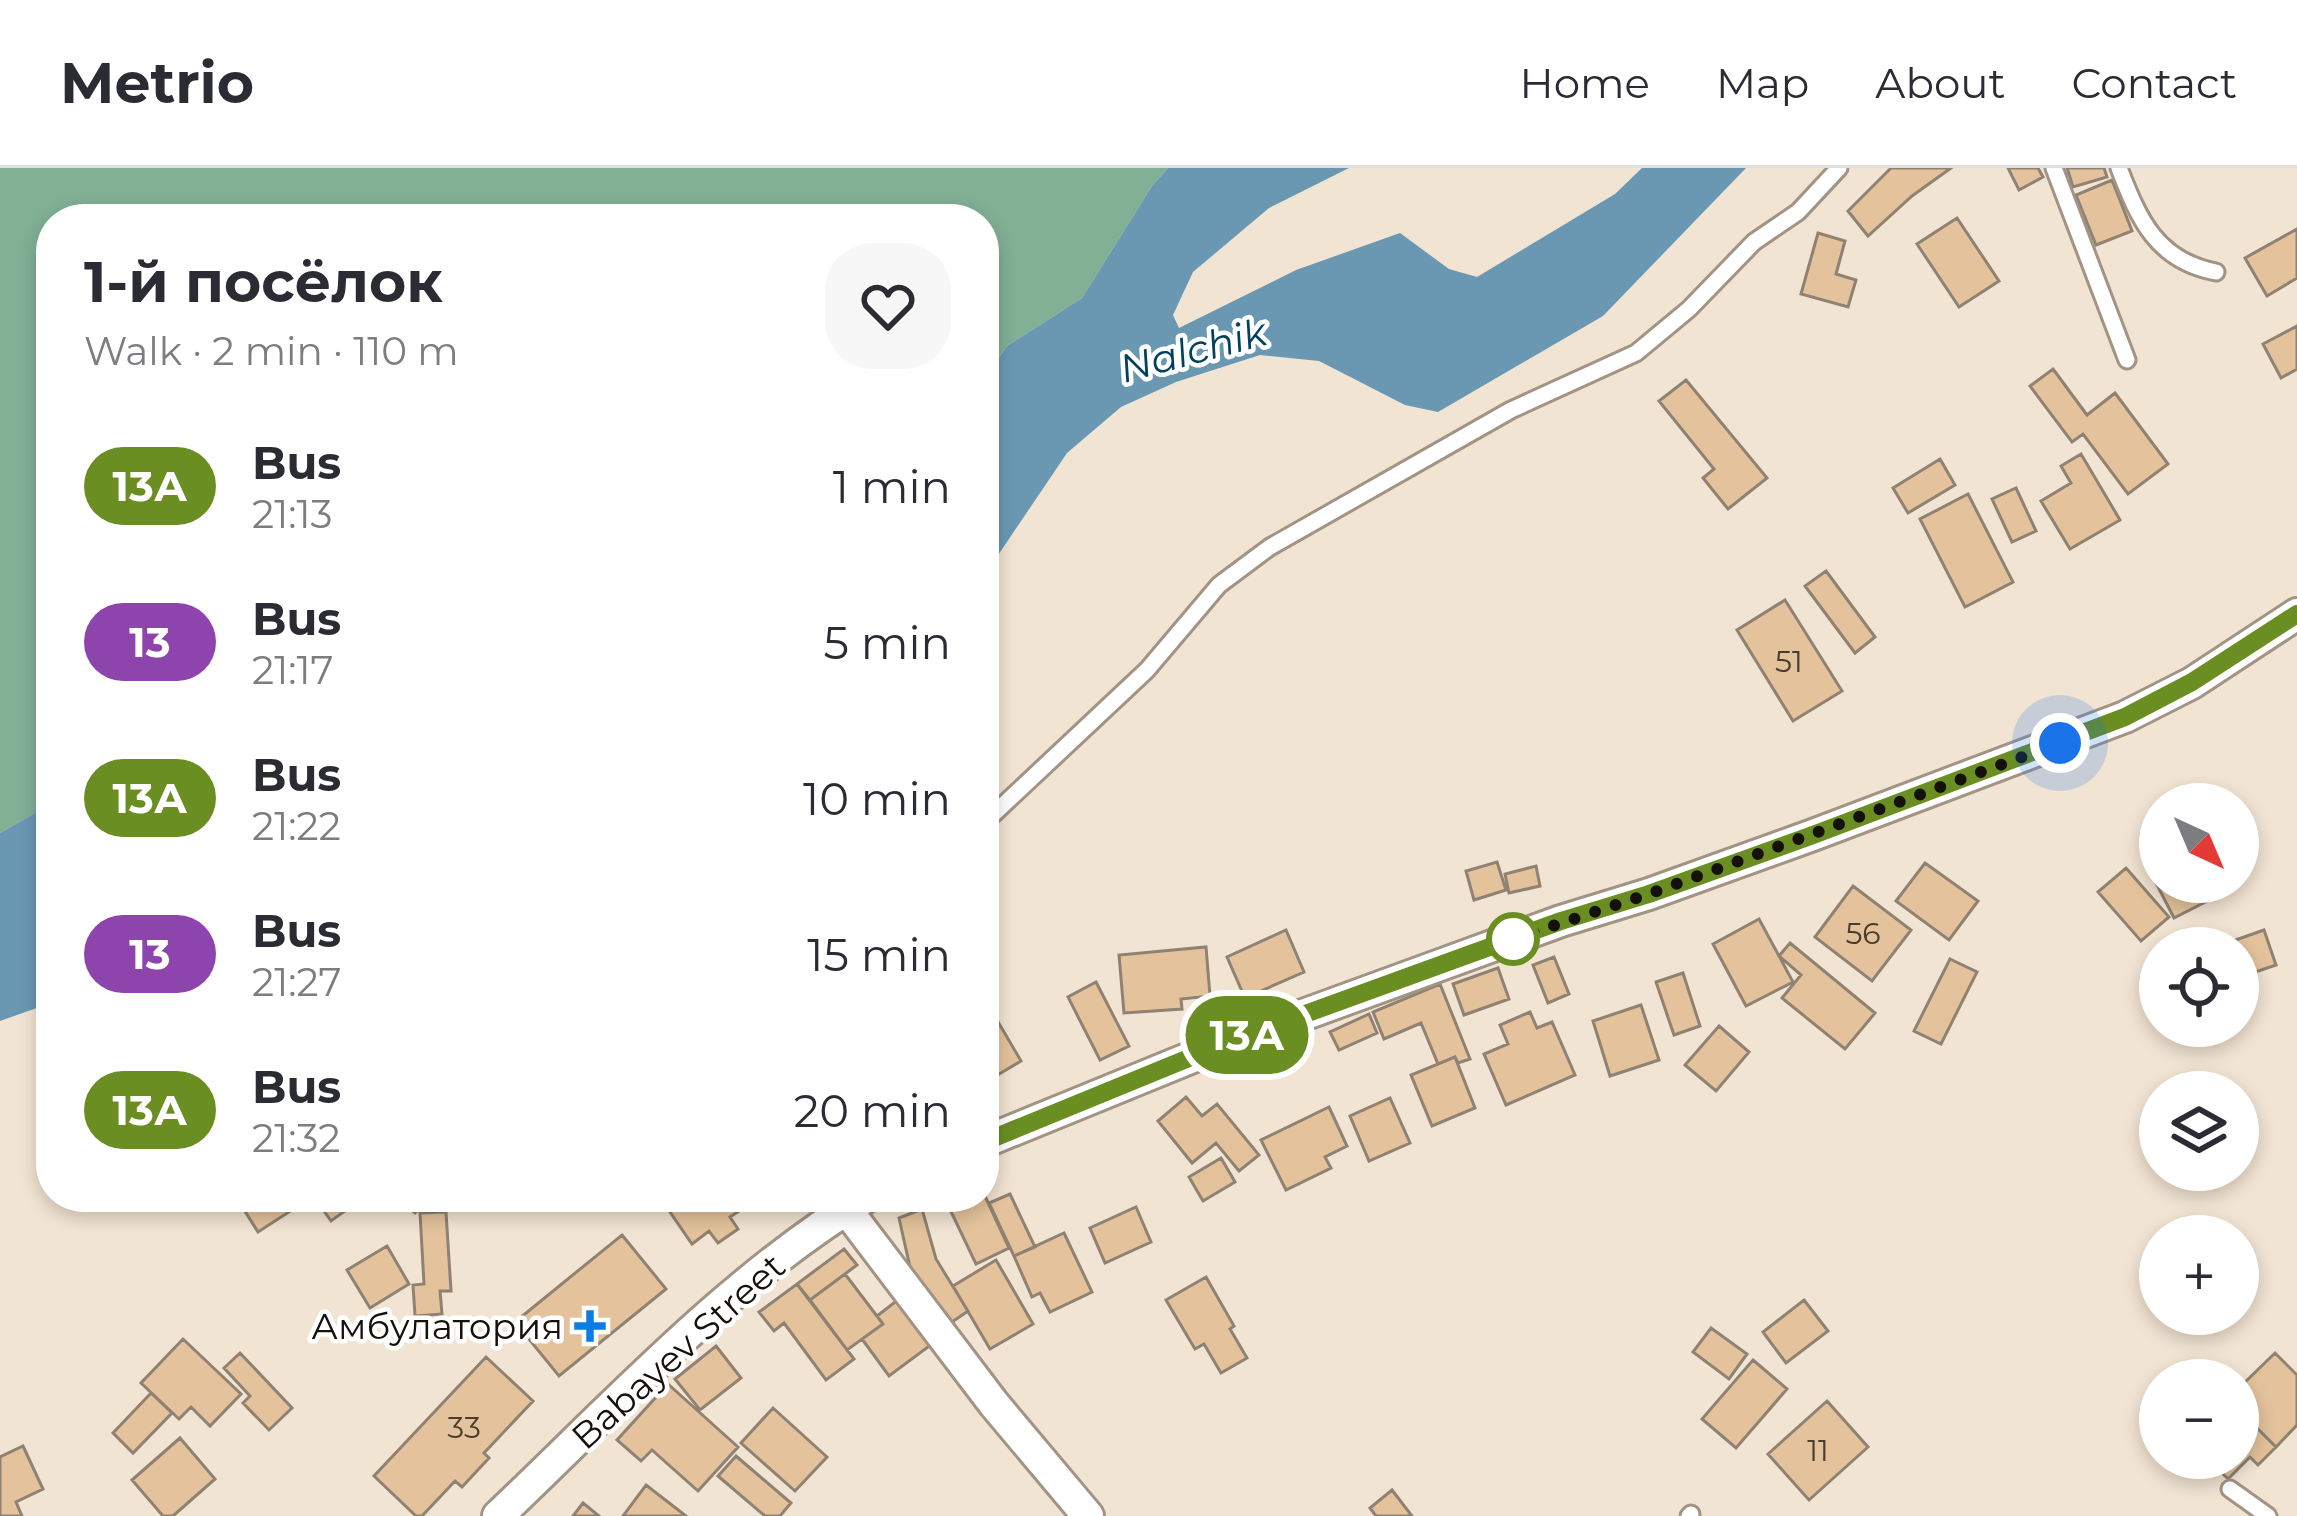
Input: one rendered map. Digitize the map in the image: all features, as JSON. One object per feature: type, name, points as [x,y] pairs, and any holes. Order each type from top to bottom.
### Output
[{"type":"street","points":[[999,1136],[1228,1042],[1793,843],[2125,717],[2192,682],[2297,614]]},
{"type":"street","name":"Babayev Street","points":[[497,1516],[710,1316],[844,1212]]},
{"type":"street","points":[[862,1212],[994,1404],[1088,1516]]},
{"type":"lane","points":[[999,809],[1147,670],[1219,585],[1270,547],[1510,410],[1636,353],[1689,309],[1754,242],[1798,212],[1839,168]]},
{"type":"lane","points":[[2054,168],[2127,360]]},
{"type":"lane","points":[[2119,168],[2138,212],[2173,259],[2216,272]]},
{"type":"lane","points":[[2230,1489],[2268,1516]]},
{"type":"green space","points":[[0,168],[1168,168],[1082,298],[1007,346],[999,357],[999,204],[36,204],[36,813],[0,833]]},
{"type":"water","name":"Nalchik","points":[[1168,168],[1349,168],[1269,208],[1193,272],[1173,315],[1179,328],[1296,270],[1400,233],[1449,269],[1477,277],[1615,194],[1642,168],[1746,168],[1603,316],[1438,412],[1405,405],[1319,361],[1260,355],[1176,382],[1121,407],[1067,453],[999,554],[999,357],[1007,346],[1082,298]]},
{"type":"water","points":[[36,813],[36,1008],[0,1021],[0,833]]},
{"type":"building","points":[[1891,168],[1951,168],[1868,236],[1848,211]]},
{"type":"building","points":[[2008,168],[2038,168],[2043,177],[2019,190]]},
{"type":"building","points":[[2067,168],[2104,168],[2107,177],[2073,187]]},
{"type":"building","points":[[2112,180],[2132,231],[2096,245],[2076,195]]},
{"type":"building","points":[[1957,218],[1999,281],[1959,307],[1917,244]]},
{"type":"building","points":[[2297,229],[2297,278],[2267,296],[2245,258]]},
{"type":"building","points":[[1818,233],[1845,241],[1836,274],[1856,280],[1848,307],[1801,294]]},
{"type":"building","points":[[2297,326],[2297,369],[2281,378],[2263,344]]},
{"type":"building","points":[[2053,369],[2087,415],[2115,393],[2168,464],[2128,494],[2083,434],[2072,442],[2030,386]]},
{"type":"building","points":[[1686,380],[1767,478],[1728,509],[1703,478],[1714,469],[1659,401]]},
{"type":"building","points":[[2081,454],[2120,520],[2070,549],[2041,501],[2071,483],[2061,466]]},
{"type":"building","points":[[1940,459],[1955,485],[1908,513],[1893,488]]},
{"type":"building","points":[[2016,488],[2036,531],[2012,542],[1992,499]]},
{"type":"building","points":[[1968,494],[2013,582],[1965,607],[1920,519]]},
{"type":"building","points":[[1826,571],[1875,637],[1855,653],[1805,586]]},
{"type":"building","points":[[1785,600],[1842,691],[1793,721],[1737,630]]},
{"type":"building","points":[[1497,862],[1506,890],[1474,900],[1466,871]]},
{"type":"building","points":[[1925,863],[1978,901],[1949,940],[1896,901]]},
{"type":"building","points":[[1536,866],[1540,886],[1509,893],[1505,874]]},
{"type":"building","points":[[2126,868],[2139,883],[2139,903],[2157,903],[2169,917],[2157,927],[2139,927],[2139,939],[2098,892]]},
{"type":"building","points":[[1853,886],[1911,930],[1872,981],[1815,937]]},
{"type":"building","points":[[2166,903],[2203,903],[2174,918]]},
{"type":"building","points":[[1759,919],[1793,982],[1746,1006],[1713,944]]},
{"type":"building","points":[[1286,930],[1304,972],[1245,998],[1227,957]]},
{"type":"building","points":[[2264,930],[2276,965],[2259,971],[2259,932]]},
{"type":"building","points":[[1790,943],[1875,1013],[1845,1049],[1782,998],[1801,975],[1779,956]]},
{"type":"building","points":[[1206,947],[1210,996],[1181,999],[1182,1009],[1124,1013],[1119,955]]},
{"type":"building","points":[[1554,957],[1569,994],[1548,1003],[1533,965]]},
{"type":"building","points":[[1950,959],[1977,972],[1941,1044],[1914,1031]]},
{"type":"building","points":[[1498,968],[1509,999],[1464,1015],[1453,984]]},
{"type":"building","points":[[1683,973],[1700,1026],[1674,1035],[1656,982]]},
{"type":"building","points":[[1096,982],[1129,1046],[1100,1060],[1068,997]]},
{"type":"building","points":[[1440,984],[1470,1059],[1458,1063],[1455,1057],[1438,1064],[1421,1023],[1384,1039],[1373,1012]]},
{"type":"building","points":[[1641,1005],[1659,1060],[1610,1076],[1593,1021]]},
{"type":"building","points":[[1530,1012],[1537,1028],[1552,1022],[1575,1075],[1506,1105],[1484,1054],[1508,1044],[1500,1025]]},
{"type":"building","points":[[1369,1014],[1377,1033],[1339,1050],[1330,1032]]},
{"type":"building","points":[[999,1023],[1021,1061],[999,1074]]},
{"type":"building","points":[[1719,1026],[1749,1052],[1716,1091],[1685,1065]]},
{"type":"building","points":[[1455,1057],[1475,1108],[1432,1126],[1411,1075]]},
{"type":"building","points":[[1186,1097],[1202,1116],[1217,1104],[1259,1155],[1239,1171],[1216,1143],[1192,1163],[1158,1121]]},
{"type":"building","points":[[1390,1098],[1410,1143],[1369,1161],[1350,1116]]},
{"type":"building","points":[[1329,1107],[1347,1146],[1325,1157],[1331,1168],[1286,1190],[1261,1140]]},
{"type":"building","points":[[1221,1158],[1235,1182],[1203,1201],[1189,1177]]},
{"type":"building","points":[[1010,1194],[1035,1247],[1014,1256],[993,1212],[999,1212],[999,1199]]},
{"type":"building","points":[[1136,1207],[1151,1242],[1105,1263],[1090,1228]]},
{"type":"building","points":[[245,1212],[289,1212],[258,1232]]},
{"type":"building","points":[[446,1212],[451,1291],[440,1291],[442,1314],[415,1316],[413,1285],[424,1284],[420,1213]]},
{"type":"building","points":[[670,1212],[738,1212],[730,1217],[738,1229],[718,1243],[709,1231],[692,1244]]},
{"type":"building","points":[[923,1212],[936,1259],[968,1311],[952,1322],[910,1267],[899,1218]]},
{"type":"building","points":[[951,1212],[992,1212],[1009,1248],[976,1264]]},
{"type":"building","points":[[1064,1233],[1092,1292],[1050,1312],[1040,1293],[1032,1297],[1014,1256]]},
{"type":"building","points":[[622,1235],[666,1289],[559,1376],[515,1322]]},
{"type":"building","points":[[387,1246],[409,1284],[370,1308],[347,1270]]},
{"type":"building","points":[[844,1249],[857,1265],[810,1300],[797,1284]]},
{"type":"building","points":[[996,1260],[1033,1324],[990,1349],[953,1286]]},
{"type":"building","points":[[845,1274],[883,1324],[847,1350],[810,1300]]},
{"type":"building","points":[[1206,1277],[1247,1358],[1221,1373],[1204,1344],[1195,1349],[1166,1300]]},
{"type":"building","points":[[797,1284],[854,1359],[826,1380],[784,1323],[774,1331],[759,1312]]},
{"type":"building","points":[[899,1299],[932,1344],[889,1376],[862,1339],[883,1324],[877,1316]]},
{"type":"building","points":[[1804,1300],[1828,1331],[1786,1363],[1763,1332]]},
{"type":"building","points":[[1711,1328],[1747,1354],[1729,1379],[1693,1352]]},
{"type":"building","points":[[183,1339],[241,1394],[210,1426],[191,1407],[179,1419],[141,1383]]},
{"type":"building","points":[[716,1346],[741,1378],[700,1410],[675,1379]]},
{"type":"building","points":[[240,1353],[292,1408],[269,1430],[243,1403],[250,1396],[224,1368]]},
{"type":"building","points":[[2275,1353],[2297,1375],[2297,1425],[2276,1447],[2259,1430],[2259,1369]]},
{"type":"building","points":[[486,1357],[533,1401],[484,1453],[489,1458],[462,1487],[455,1481],[422,1516],[416,1516],[374,1476]]},
{"type":"building","points":[[1753,1360],[1787,1389],[1736,1448],[1702,1419]]},
{"type":"building","points":[[668,1384],[738,1447],[698,1491],[652,1450],[641,1461],[617,1440]]},
{"type":"building","points":[[151,1393],[172,1413],[133,1453],[113,1433]]},
{"type":"building","points":[[1827,1401],[1868,1447],[1809,1500],[1768,1454]]},
{"type":"building","points":[[773,1408],[827,1457],[795,1491],[741,1443]]},
{"type":"building","points":[[2259,1430],[2276,1447],[2259,1464]]},
{"type":"building","points":[[180,1438],[215,1479],[173,1516],[163,1516],[132,1480]]},
{"type":"building","points":[[23,1446],[43,1489],[16,1502],[22,1516],[0,1516],[0,1457]]},
{"type":"building","points":[[736,1456],[791,1503],[780,1516],[765,1516],[718,1476]]},
{"type":"building","points":[[646,1485],[686,1516],[623,1516]]},
{"type":"building","points":[[1392,1490],[1412,1516],[1376,1516],[1370,1508]]},
{"type":"building","points":[[583,1503],[599,1516],[573,1516]]},
{"type":"bus line","name":"13А","points":[[999,1135],[1228,1042],[2028,756],[2125,717],[2192,682],[2297,614]]},
{"type":"place","name":"Амбулатория","points":[[590,1326]]},
{"type":"route","points":[[1513,939],[2060,743]]}]
